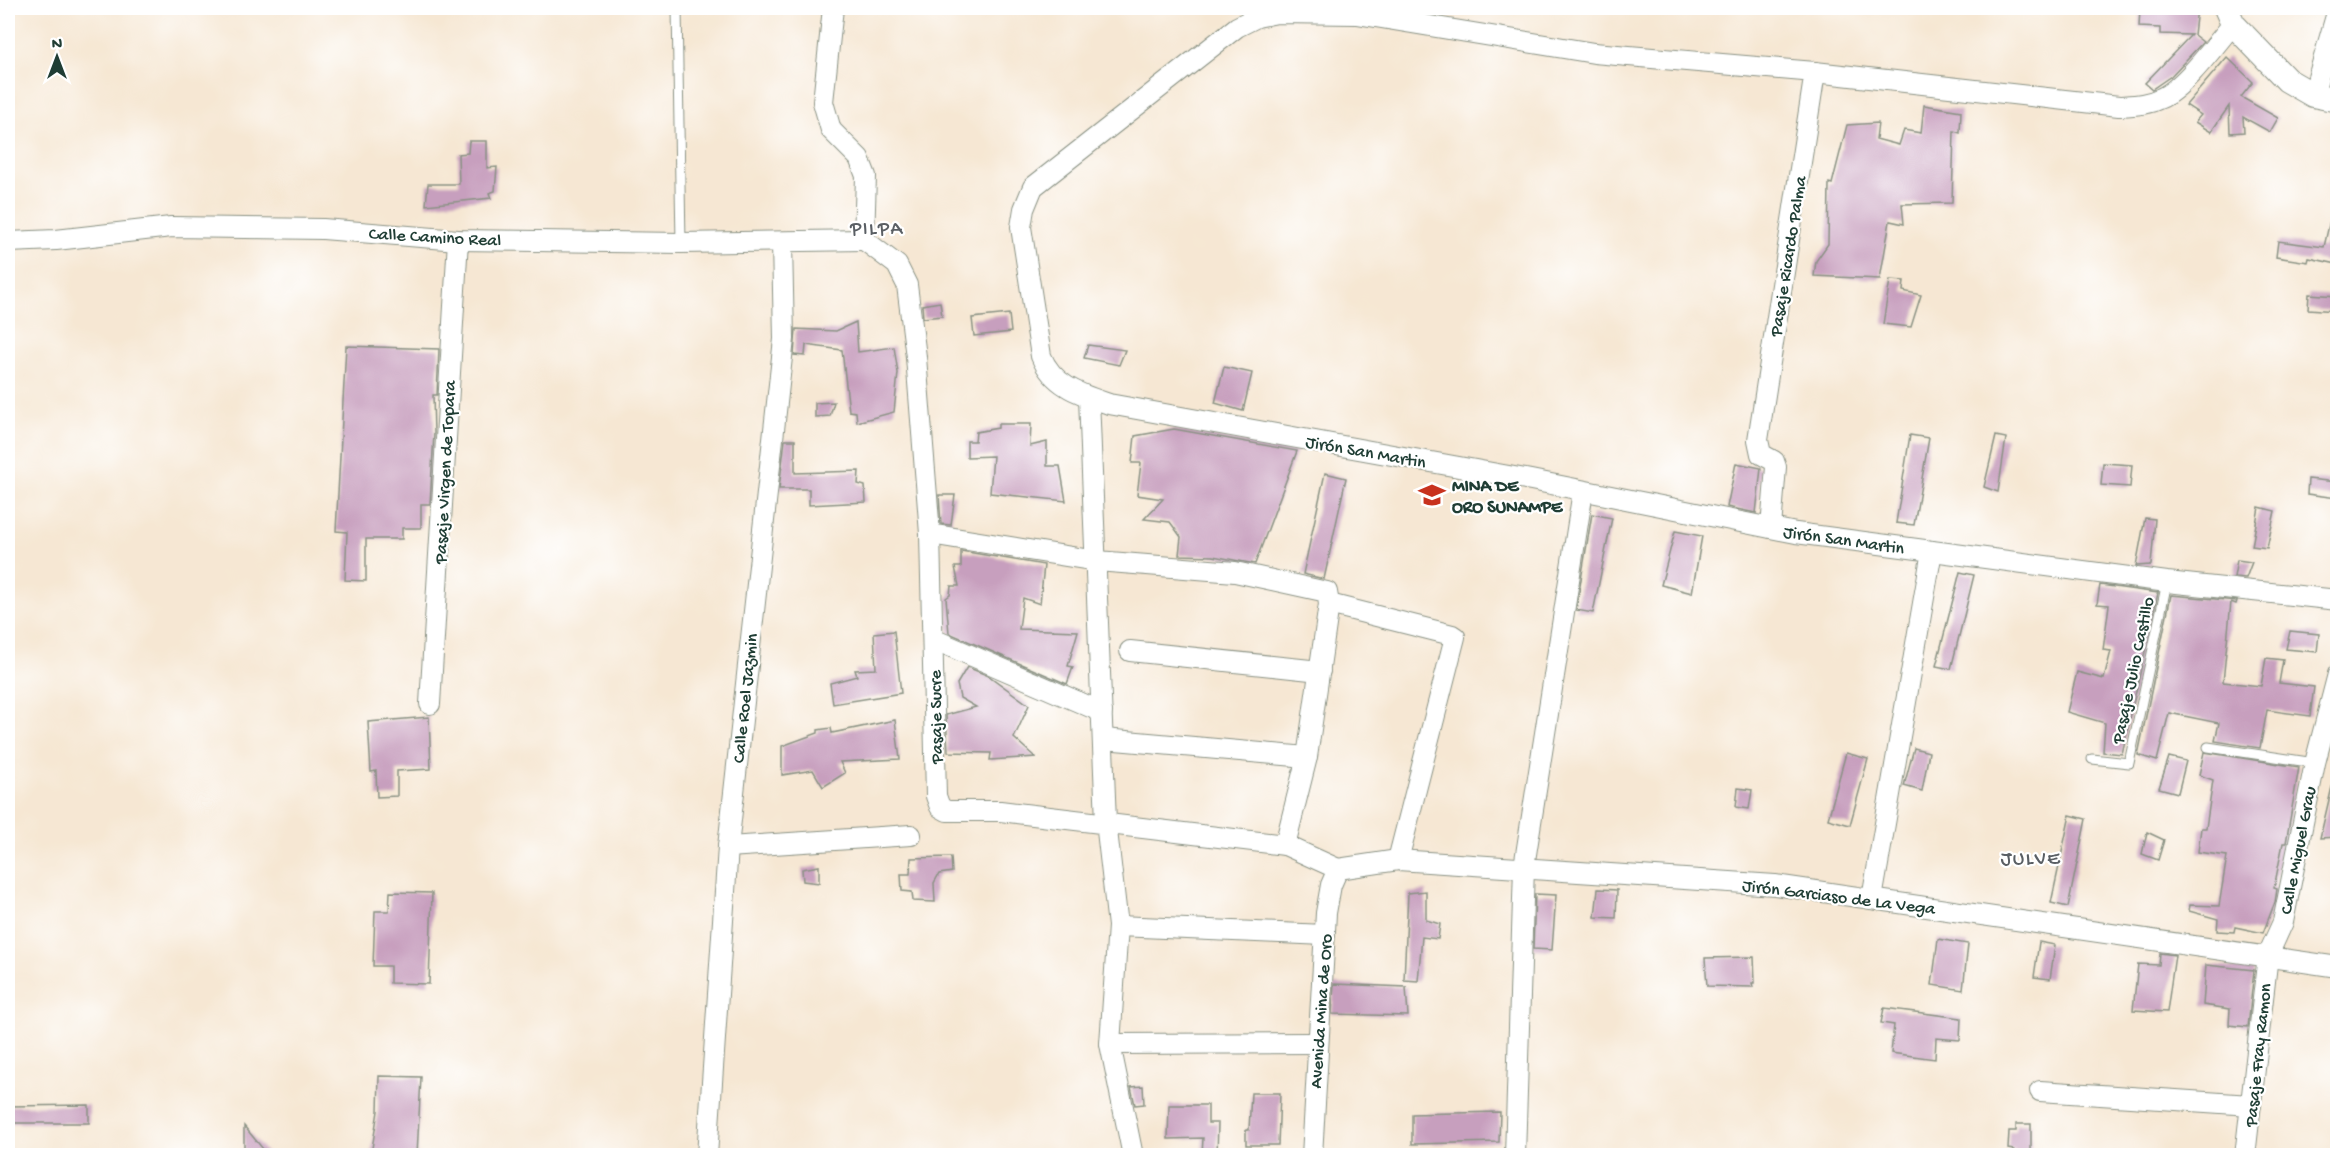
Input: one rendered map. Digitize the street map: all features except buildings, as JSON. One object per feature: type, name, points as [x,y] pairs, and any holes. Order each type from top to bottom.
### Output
[{"type":"street","points":[[833,8],[823,102],[831,130],[859,158],[866,176],[864,240]]},
{"type":"street","points":[[2313,95],[2337,9]]},
{"type":"street","points":[[1261,12],[1357,14],[1594,53],[1815,72],[2119,106],[2145,104],[2163,98],[2177,86],[2229,16],[2287,80],[2313,95],[2337,100]]},
{"type":"street","name":"Jirón San Martin","points":[[1261,12],[1237,27],[1033,188],[1024,209],[1021,227],[1041,356],[1047,372],[1065,387],[1109,404],[1772,528],[2167,582],[2337,600]]},
{"type":"street","name":"Pasaje Ricardo Palma","points":[[1772,528],[1776,464],[1761,454],[1758,440],[1815,72]]},
{"type":"street","name":"Calle Camino Real","points":[[8,242],[56,240],[171,227],[322,229],[458,240],[681,243],[864,240]]},
{"type":"street","name":"Pasaje Virgen de Topara","points":[[430,704],[458,240]]},
{"type":"street","name":"Pasaje Sucre","points":[[864,240],[897,266],[907,285],[916,357],[930,534],[936,796],[940,807],[947,811],[1000,811],[1286,845],[1338,869]]},
{"type":"street","name":"Calle Roel Jazmin","points":[[707,1155],[728,847],[784,339],[782,242]]},
{"type":"street","points":[[1089,398],[1106,822],[1118,927],[1110,1044],[1133,1155]]},
{"type":"street","points":[[1515,1155],[1524,867],[1583,491]]},
{"type":"street","points":[[930,534],[1097,561],[1234,573],[1327,592],[1329,604],[1307,757],[1286,845]]},
{"type":"street","points":[[1872,899],[1932,551]]},
{"type":"street","points":[[1329,604],[1452,634],[1455,638],[1398,860]]},
{"type":"street","points":[[933,639],[1102,712]]},
{"type":"street","points":[[1130,651],[1320,672]]},
{"type":"street","name":"Calle Miguel Grau","points":[[2268,955],[2283,922],[2315,763],[2337,674]]},
{"type":"street","points":[[1104,739],[1307,757]]},
{"type":"street","points":[[728,847],[911,836]]},
{"type":"street","name":"Jirón Garciaso de La Vega","points":[[1338,869],[1398,860],[1775,885],[2337,966]]},
{"type":"street","name":"Avenida Mina de Oro","points":[[1312,1155],[1325,935],[1331,885],[1338,869]]},
{"type":"street","points":[[1118,927],[1325,935]]},
{"type":"street","name":"Pasaje Fray Ramon","points":[[2245,1155],[2268,955]]},
{"type":"street","points":[[1110,1044],[1317,1043]]},
{"type":"street","points":[[2040,1091],[2251,1105]]},
{"type":"lane","points":[[677,8],[681,243]]},
{"type":"lane","name":"Pasaje Julio Castillo","points":[[2092,759],[2129,763],[2167,582]]},
{"type":"lane","points":[[2208,747],[2315,763]]},
{"type":"place","name":"MINA DE ORO SUNAMPE","points":[[1432,495]]},
{"type":"district","name":"PILPA","points":[[877,227]]},
{"type":"district","name":"JULVE","points":[[2031,857]]}]
